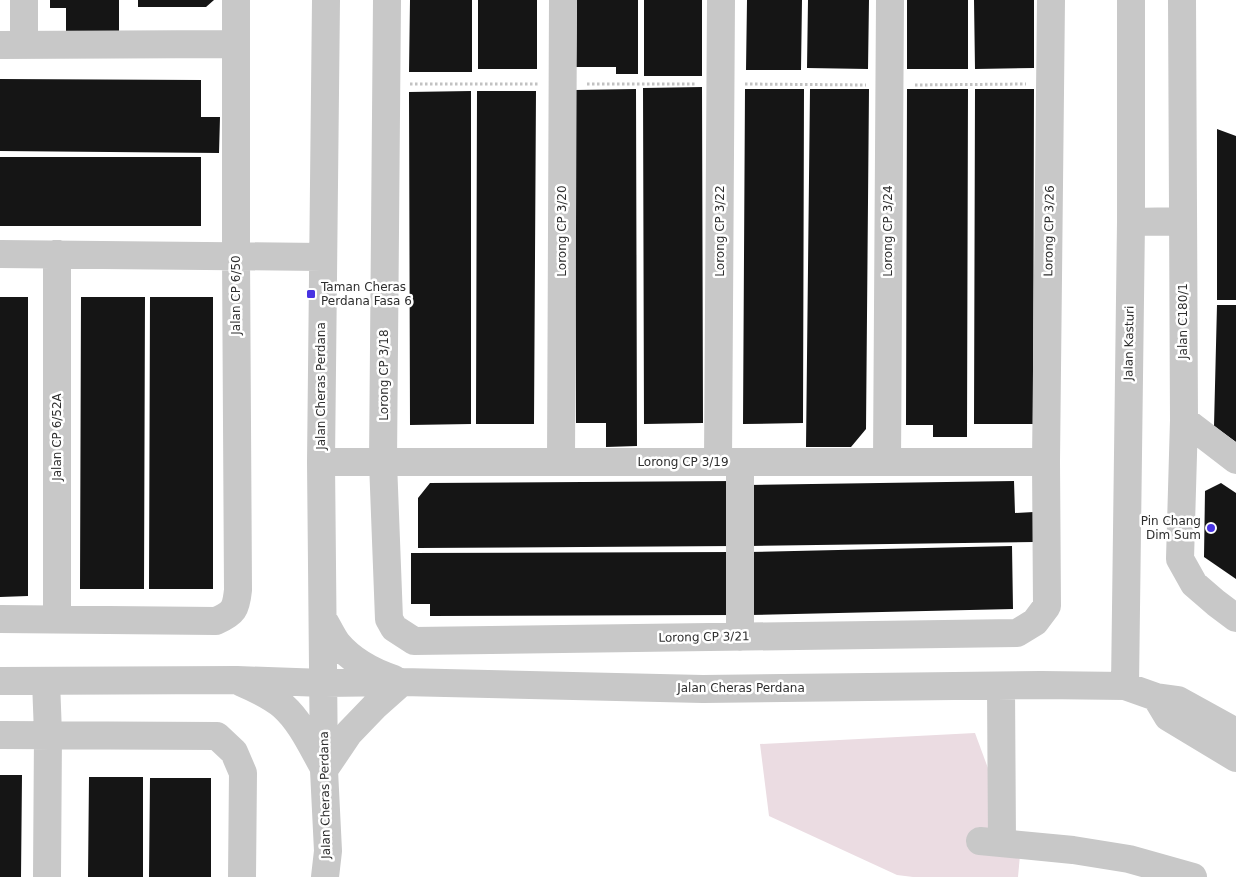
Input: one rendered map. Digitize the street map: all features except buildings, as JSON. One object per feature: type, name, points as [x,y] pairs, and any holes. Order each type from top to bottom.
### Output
[{"type":"street","points":[[24,0],[12,45],[236,44]]},
{"type":"street","name":"Jalan CP 6/50","points":[[0,619],[216,621],[228,615],[237,604],[236,0]]},
{"type":"street","name":"Jalan Cheras Perdana","points":[[325,877],[328,851],[324,770],[321,462],[326,0]]},
{"type":"street","name":"Lorong CP 3/18","points":[[387,0],[383,462],[390,619],[394,628]]},
{"type":"street","name":"Lorong CP 3/20","points":[[561,462],[563,0]]},
{"type":"street","name":"Lorong CP 3/22","points":[[721,0],[729,462],[740,637]]},
{"type":"street","name":"Lorong CP 3/24","points":[[887,462],[890,0]]},
{"type":"street","name":"Lorong CP 3/26","points":[[1017,633],[1035,622],[1047,606],[1046,462],[1051,0]]},
{"type":"street","name":"Jalan Kasturi","points":[[1125,686],[1131,222],[1130,0]]},
{"type":"street","name":"Jalan C180/1","points":[[1182,0],[1184,420],[1180,559],[1194,584],[1236,618]]},
{"type":"street","points":[[1131,222],[1183,221]]},
{"type":"street","points":[[0,254],[322,257]]},
{"type":"street","name":"Jalan CP 6/52A","points":[[57,619],[58,254]]},
{"type":"street","points":[[1184,420],[1236,460]]},
{"type":"street","name":"Lorong CP 3/19","points":[[321,462],[1046,462]]},
{"type":"street","points":[[238,680],[265,693],[284,707],[301,727],[324,770],[349,733],[402,682],[375,672],[355,660],[337,643],[323,619]]},
{"type":"street","name":"Lorong CP 3/21","points":[[394,628],[414,641],[1017,633]]},
{"type":"street","name":"Jalan Cheras Perdana","points":[[0,681],[238,680],[703,689],[1041,685],[1125,686],[1156,697],[1178,700],[1236,732]]},
{"type":"street","points":[[46,681],[48,734],[47,877]]},
{"type":"street","points":[[1001,686],[991,842],[1072,850],[1129,859],[1193,877]]},
{"type":"street","points":[[1156,697],[1168,717],[1236,758]]},
{"type":"street","points":[[0,735],[217,736],[234,752],[243,773],[242,877]]},
{"type":"shaded area","points":[[975,733],[1020,855],[1018,877],[913,877],[897,875],[769,816],[760,744]]},
{"type":"place","name":"Taman Cheras Perdana Fasa 6","points":[[311,294]]},
{"type":"place","name":"Pin Chang Dim Sum","points":[[1211,528]]}]
